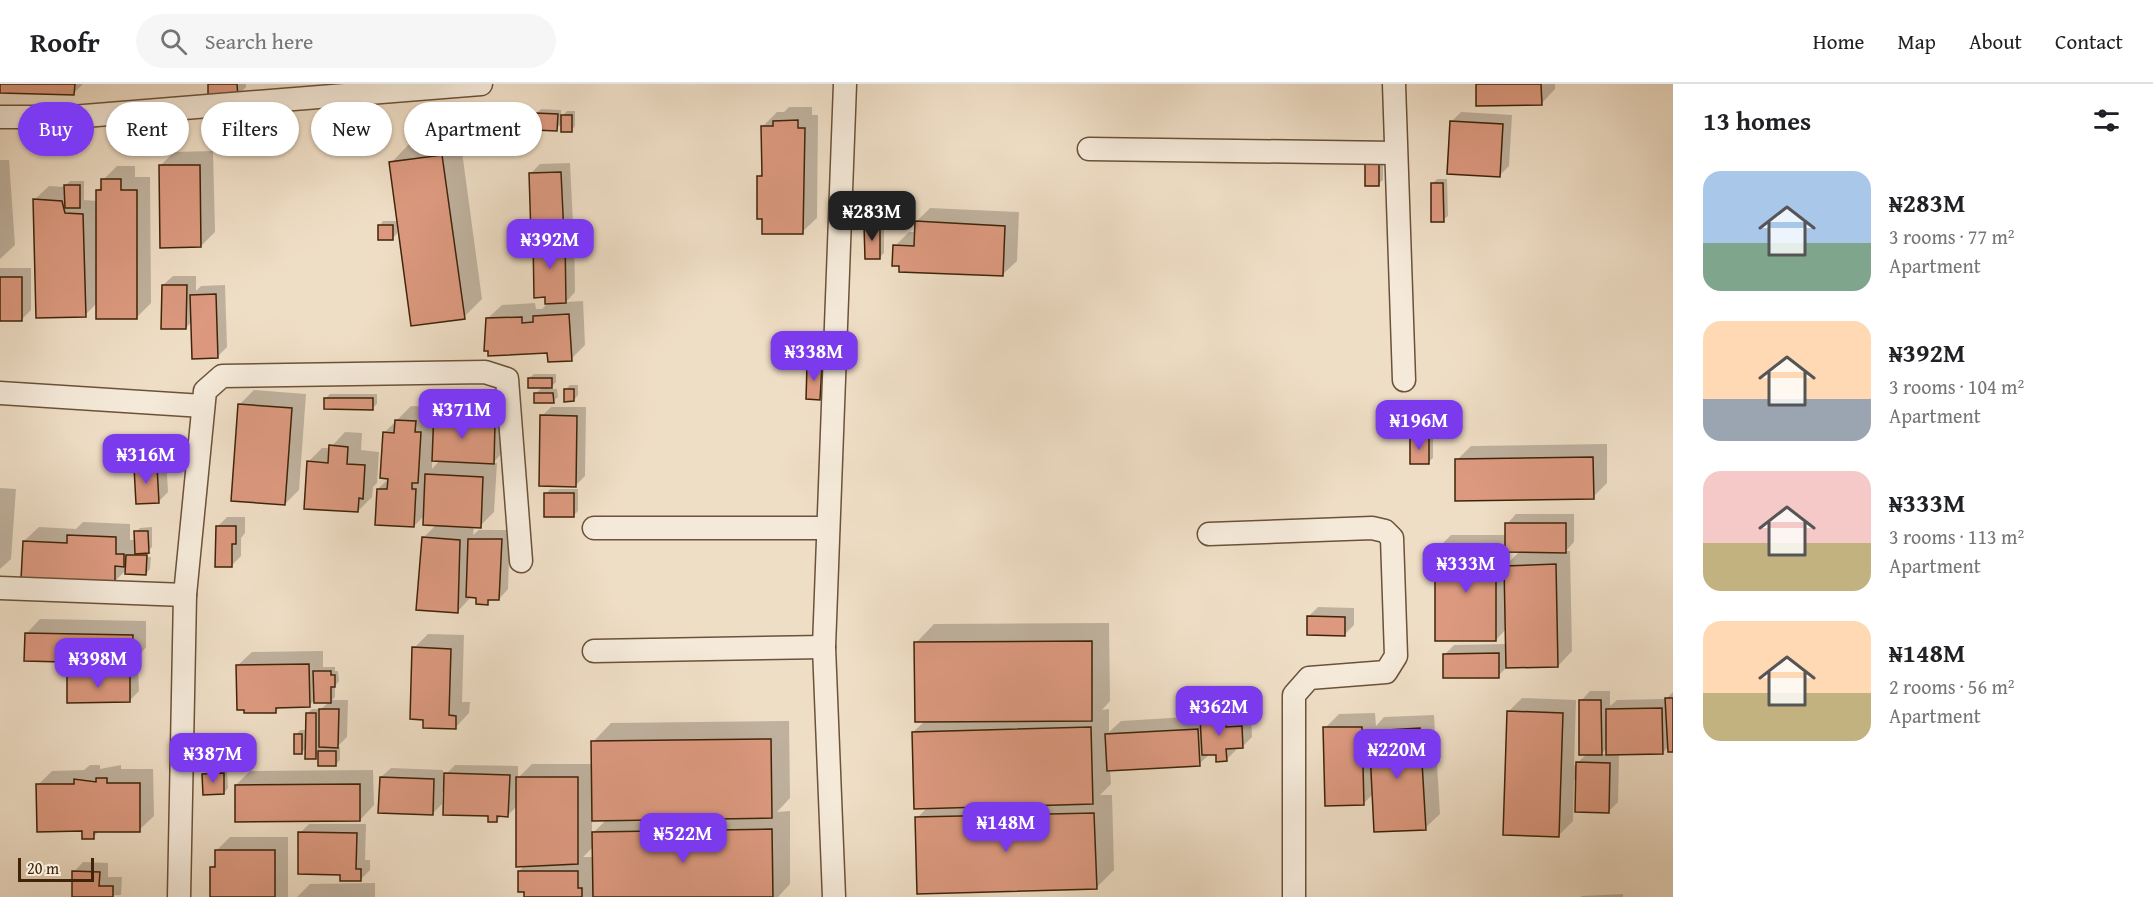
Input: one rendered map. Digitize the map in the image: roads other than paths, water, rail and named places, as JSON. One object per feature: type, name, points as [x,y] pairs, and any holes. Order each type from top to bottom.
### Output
[{"type":"street","points":[[0,117],[72,117],[481,84]]},
{"type":"street","points":[[834,897],[824,646],[845,84]]},
{"type":"street","points":[[1394,84],[1404,380]]},
{"type":"street","points":[[1089,149],[1395,153]]},
{"type":"street","points":[[179,897],[185,595],[205,391],[222,376],[485,372],[507,379],[521,561]]},
{"type":"street","points":[[0,393],[203,406]]},
{"type":"street","points":[[594,528],[828,528]]},
{"type":"street","points":[[1209,534],[1372,528],[1385,531],[1392,538],[1396,656],[1391,665],[1386,672],[1309,678],[1294,695],[1294,897]]},
{"type":"street","points":[[0,588],[185,595]]},
{"type":"street","points":[[594,651],[824,646]]}]
